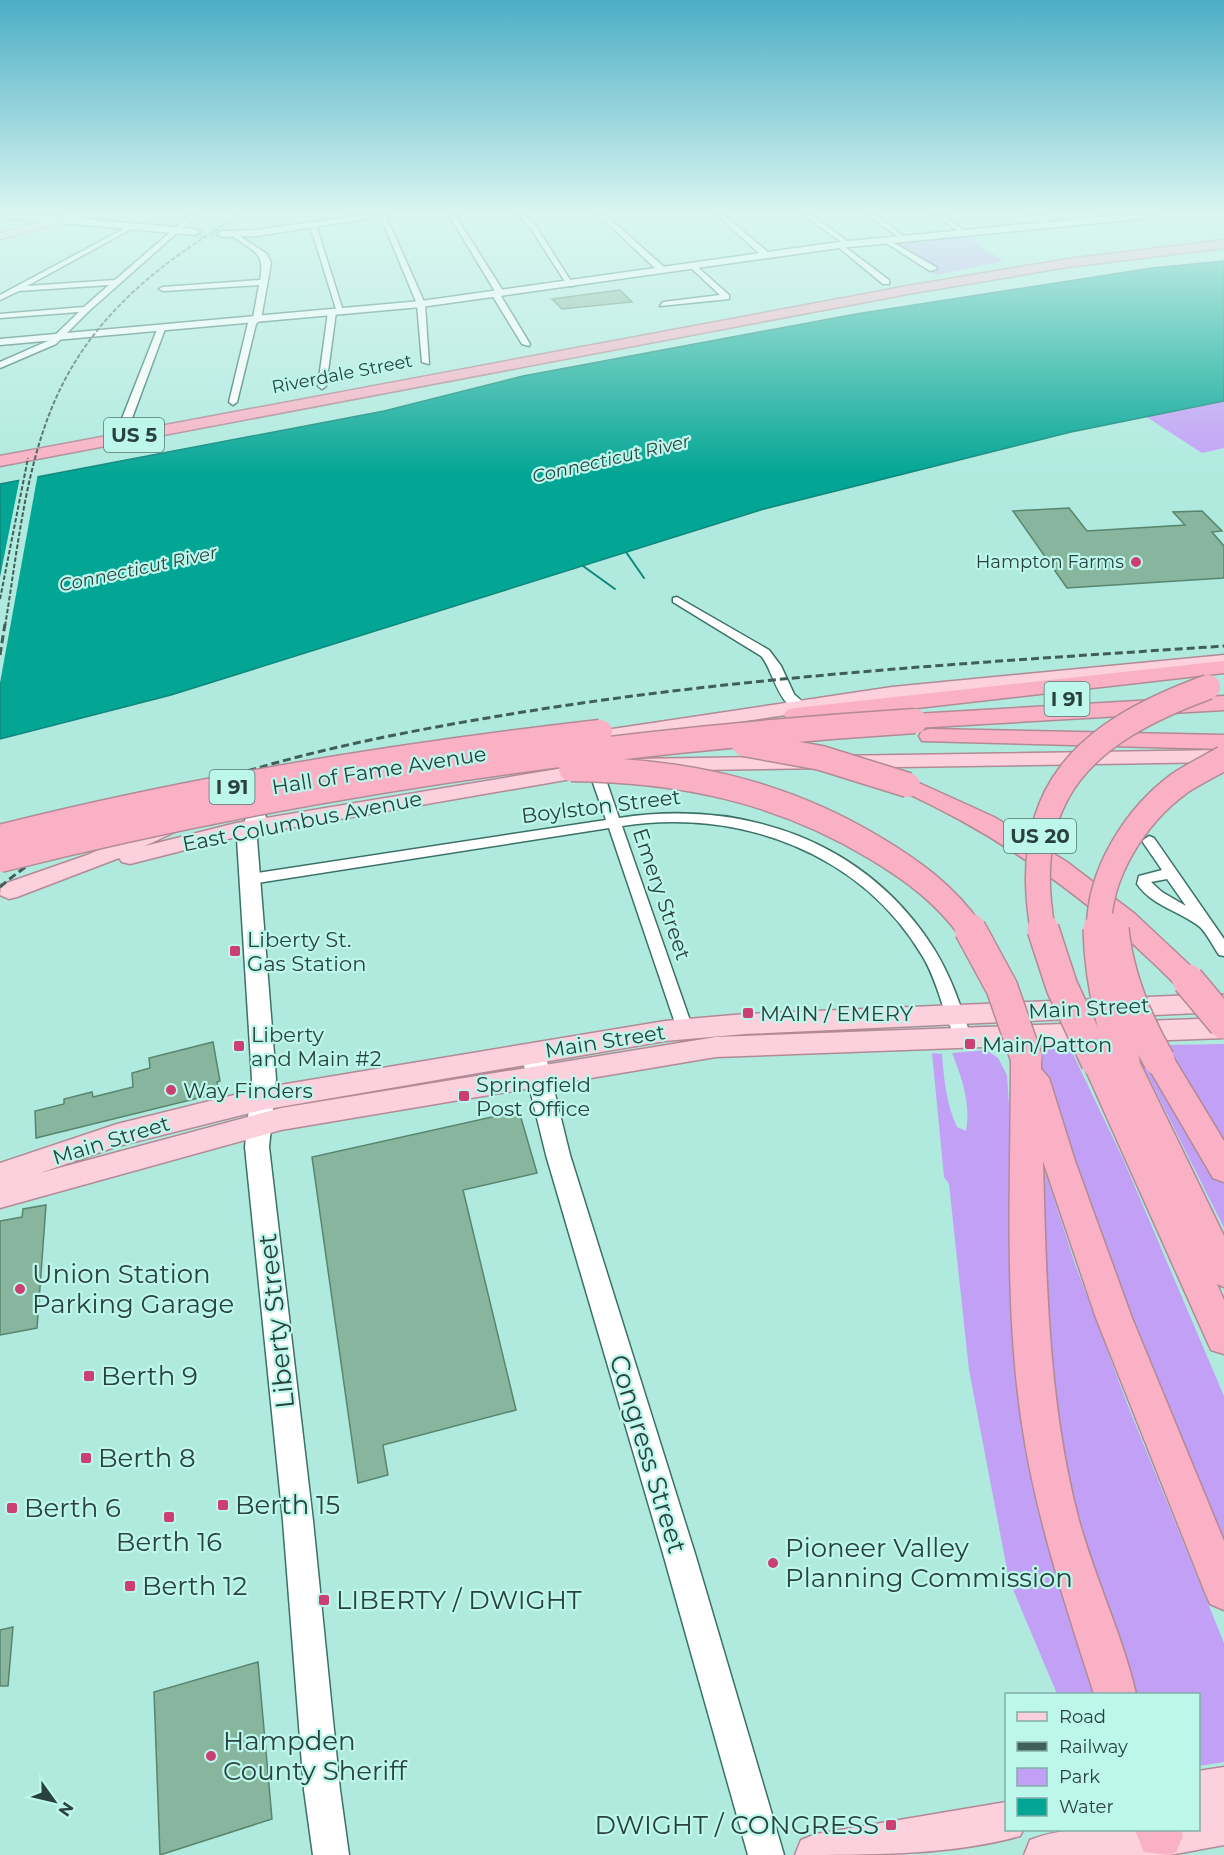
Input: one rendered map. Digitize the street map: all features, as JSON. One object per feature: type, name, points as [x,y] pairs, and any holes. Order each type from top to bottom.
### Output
[{"type":"highway","name":"Riverdale Street","points":[[0,456],[570,346],[817,302]]},
{"type":"highway","name":"Riverdale Street","points":[[0,461],[580,348],[838,302]]},
{"type":"highway","name":"I 91","points":[[0,860],[208,812],[484,767],[761,732],[1221,685]]},
{"type":"highway","points":[[914,717],[1221,685]]},
{"type":"highway","name":"US 20","points":[[1221,685],[1148,709],[1100,740],[1063,781],[1043,823],[1035,875],[1041,924],[1058,978],[1110,1062],[1224,1272]]},
{"type":"highway","name":"I 91","points":[[0,837],[118,809],[297,775],[466,749],[798,711],[914,717]]},
{"type":"highway","points":[[914,717],[1224,742]]},
{"type":"highway","points":[[0,846],[118,818],[290,785],[500,752],[610,741],[691,739],[763,746],[836,762],[908,785],[973,814],[1046,859],[1127,921],[1188,980],[1224,1023]]},
{"type":"highway","name":"US 20","points":[[1223,1338],[1110,1062],[1097,952],[1098,920],[1110,869],[1144,831],[1180,783],[1224,757]]},
{"type":"highway","points":[[484,767],[514,772],[632,769],[693,776],[776,797],[843,827],[904,865],[934,889],[951,907],[976,940],[998,977],[1015,1015],[1059,1161],[1114,1317],[1224,1590]]},
{"type":"highway","points":[[0,829],[118,809]]},
{"type":"highway","points":[[1144,831],[1117,881],[1113,914],[1114,945],[1129,1001],[1159,1060],[1224,1169]]},
{"type":"highway","points":[[1026,1057],[1031,1326],[1039,1416],[1058,1514],[1114,1693]]},
{"type":"main road","name":"Hall of Fame Avenue","points":[[9,891],[89,862],[217,804],[261,789],[318,778],[798,711],[978,683],[1224,661]]},
{"type":"main road","points":[[528,747],[543,750],[552,758],[552,768],[543,777]]},
{"type":"main road","name":"East Columbus Avenue","points":[[9,891],[50,882],[192,840],[598,768],[688,762],[1224,757]]},
{"type":"main road","name":"Main Street","points":[[536,1064],[1224,1002]]},
{"type":"main road","name":"Main Street","points":[[0,1175],[117,1135],[536,1064],[685,1029],[960,1026],[1224,1028]]},
{"type":"main road","name":"Main Street","points":[[0,1196],[261,1112]]},
{"type":"main road","points":[[1200,1791],[1224,1786]]},
{"type":"main road","points":[[816,1855],[1005,1822]]},
{"type":"main road","points":[[1200,1828],[1224,1825]]},
{"type":"main road","points":[[1045,1855],[1179,1831]]},
{"type":"street","points":[[0,365],[53,342],[95,302]]},
{"type":"street","points":[[233,402],[252,323],[257,319],[261,302]]},
{"type":"street","points":[[322,386],[337,312],[334,302]]},
{"type":"street","points":[[0,342],[440,302]]},
{"type":"street","points":[[502,302],[526,344]]},
{"type":"street","points":[[663,304],[685,302]]},
{"type":"street","points":[[421,304],[426,362]]},
{"type":"street","points":[[0,316],[86,309]]},
{"type":"street","points":[[126,421],[161,329]]},
{"type":"street","points":[[677,600],[770,656],[789,699],[798,711]]},
{"type":"street","name":"Emery Street","points":[[588,739],[598,768],[599,780],[685,1029]]},
{"type":"street","name":"Liberty Street","points":[[261,789],[254,807],[256,818],[247,839],[264,1078],[257,1147],[298,1521],[322,1790],[331,1855]]},
{"type":"street","name":"Boylston Street","points":[[250,879],[615,822],[664,816],[719,818],[778,831],[828,854],[871,885],[908,922],[936,966],[960,1026]]},
{"type":"street","points":[[1144,831],[1224,951]]},
{"type":"street","points":[[1172,873],[1151,876],[1142,882],[1157,896],[1206,924]]},
{"type":"street","name":"Congress Street","points":[[536,1064],[558,1155],[680,1557],[766,1855]]},
{"type":"green space","points":[[1224,401],[1224,448],[1202,453],[1145,416]]},
{"type":"green space","points":[[1224,1044],[1224,1152],[1162,1045]]},
{"type":"green space","points":[[1070,1048],[1124,1161],[1224,1396],[1224,1548],[1126,1301],[1079,1176],[1036,1050]]},
{"type":"green space","points":[[986,1050],[998,1058],[1007,1075],[1013,1166],[1102,1693],[1057,1693],[1009,1580],[969,1370],[949,1184],[944,1177],[932,1053],[942,1054],[950,1109],[957,1127],[966,1131],[966,1101],[952,1053]]},
{"type":"green space","points":[[1151,1061],[1224,1184],[1224,1228],[1141,1062]]},
{"type":"green space","points":[[1038,1149],[1075,1264],[1128,1406],[1224,1643],[1224,1762],[1200,1766],[1200,1693],[1126,1693],[1087,1575],[1052,1408]]},
{"type":"water","name":"Connecticut River","points":[[936,302],[1224,302],[1224,401],[1071,432],[764,509],[171,695],[0,739],[0,484],[384,411],[523,376],[856,314]]},
{"type":"pier","points":[[38,473],[0,683],[0,577],[20,477]]},
{"type":"building","points":[[555,302],[632,302],[562,309]]},
{"type":"building","name":"Hampton Farms","points":[[1069,508],[1087,531],[1185,525],[1173,512],[1202,511],[1222,531],[1212,532],[1224,546],[1224,578],[1067,588],[1013,511]]},
{"type":"building","name":"Way Finders","points":[[213,1042],[220,1081],[217,1082],[219,1093],[36,1138],[35,1111],[64,1104],[64,1099],[92,1092],[93,1097],[133,1087],[132,1073],[150,1068],[149,1058]]},
{"type":"building","points":[[519,1111],[537,1173],[463,1190],[516,1410],[383,1445],[388,1475],[358,1483],[312,1157]]},
{"type":"building","name":"Union Station Parking Garage","points":[[46,1205],[37,1328],[0,1335],[0,1221],[22,1217],[23,1209]]},
{"type":"building","points":[[13,1627],[8,1686],[0,1686],[0,1630]]},
{"type":"building","name":"Hampden County Sheriff","points":[[258,1662],[272,1819],[160,1855],[154,1692]]},
{"type":"waterway","points":[[626,552],[644,578]]},
{"type":"waterway","points":[[583,566],[615,589]]},
{"type":"railway","points":[[5,626],[26,497],[42,433],[68,374],[84,348],[124,302]]},
{"type":"railway","points":[[0,599],[28,458]]},
{"type":"railway","points":[[0,655],[5,624]]},
{"type":"railway","points":[[0,887],[20,871],[61,845],[104,824],[173,796],[214,781],[298,757],[425,729],[511,714],[688,689],[867,671],[1224,646]]},
{"type":"railway","points":[[0,849],[78,828]]},
{"type":"place","name":"Hampton Farms","points":[[1136,562]]},
{"type":"place","name":"Liberty St. Gas Station","points":[[235,951]]},
{"type":"place","name":"MAIN / EMERY","points":[[748,1013]]},
{"type":"place","name":"Main/Patton","points":[[970,1044]]},
{"type":"place","name":"Liberty and Main #2","points":[[239,1046]]},
{"type":"place","name":"Way Finders","points":[[171,1090]]},
{"type":"place","name":"Springfield Post Office","points":[[464,1096]]},
{"type":"place","name":"Union Station Parking Garage","points":[[20,1289]]},
{"type":"place","name":"Berth 9","points":[[89,1376]]},
{"type":"place","name":"Berth 8","points":[[86,1458]]},
{"type":"place","name":"Berth 15","points":[[223,1505]]},
{"type":"place","name":"Berth 6","points":[[12,1508]]},
{"type":"place","name":"Berth 16","points":[[169,1517]]},
{"type":"place","name":"Pioneer Valley Planning Commission","points":[[773,1563]]},
{"type":"place","name":"Berth 12","points":[[130,1586]]},
{"type":"place","name":"LIBERTY / DWIGHT","points":[[324,1600]]},
{"type":"place","name":"Hampden County Sheriff","points":[[211,1756]]},
{"type":"place","name":"DWIGHT / CONGRESS","points":[[891,1825]]}]
